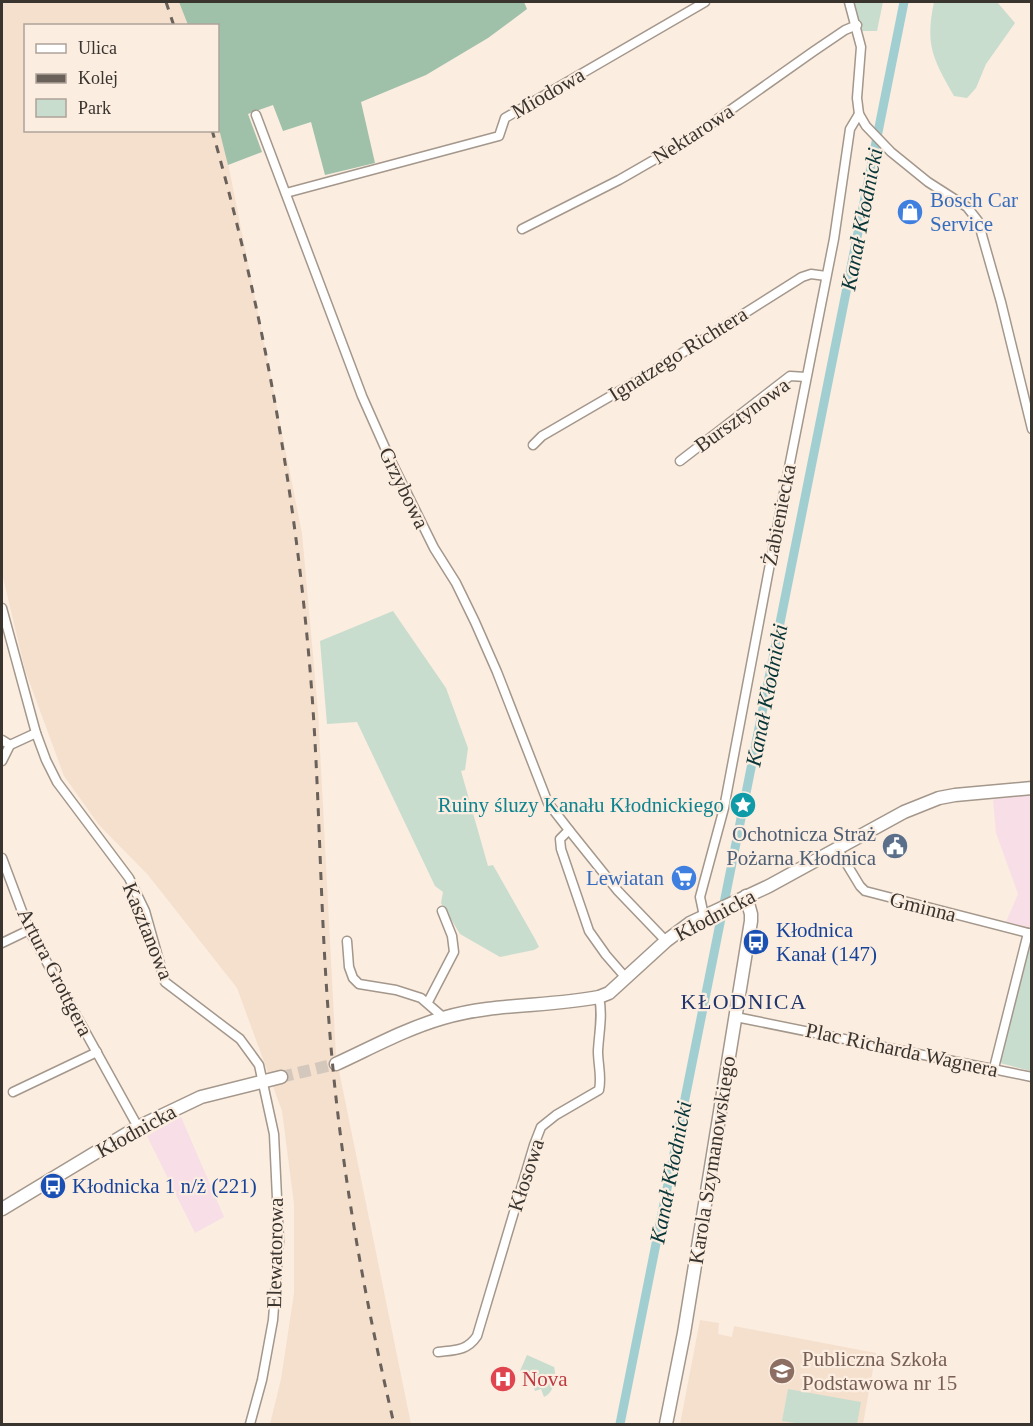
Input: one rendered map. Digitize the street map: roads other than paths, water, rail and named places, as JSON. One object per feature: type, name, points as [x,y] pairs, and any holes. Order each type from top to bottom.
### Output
[{"type":"main road","name":"Kłodnicka","points":[[336,1064],[397,1035],[444,1018],[496,1008],[599,997],[609,993],[666,941],[690,923],[769,886],[904,812],[939,798],[984,791],[1032,788]]},
{"type":"main road","name":"Karola Szymanowskiego","points":[[666,1425],[684,1334],[751,921],[746,896]]},
{"type":"main road","name":"Kłodnicka","points":[[2,1209],[138,1127],[201,1097],[281,1077]]},
{"type":"street","name":"Miodowa","points":[[286,193],[499,136],[505,118],[705,2]]},
{"type":"street","points":[[849,2],[861,46],[857,98],[859,114],[866,126],[891,152],[928,182],[967,207],[978,221],[1032,429]]},
{"type":"street","name":"Nektarowa","points":[[522,229],[619,180],[675,147],[845,30],[856,26]]},
{"type":"street","name":"Żabieniecka","points":[[707,914],[700,897],[724,808],[826,276],[850,129],[859,114]]},
{"type":"street","name":"Grzybowa","points":[[256,115],[363,396],[390,459],[484,641],[548,803],[618,891],[666,941]]},
{"type":"street","name":"Ignatzego Richtera","points":[[533,445],[542,436],[652,372],[802,277],[811,274],[826,276]]},
{"type":"street","name":"Bursztynowa","points":[[680,461],[790,376],[807,377]]},
{"type":"street","name":"Kasztanowa","points":[[2,608],[36,733],[46,760],[57,782],[129,878],[145,911],[165,982],[240,1038],[259,1065],[262,1081]]},
{"type":"street","points":[[2,761],[10,746],[36,733]]},
{"type":"street","points":[[2,740],[10,746]]},
{"type":"street","points":[[569,830],[560,839],[561,849],[589,931],[626,978]]},
{"type":"street","name":"Gminna","points":[[837,848],[865,891],[1030,934]]},
{"type":"street","name":"Artura Grottgera","points":[[2,858],[29,930],[138,1127]]},
{"type":"street","points":[[428,1002],[454,952],[452,936],[442,911]]},
{"type":"street","points":[[2,944],[29,930]]},
{"type":"street","points":[[994,1068],[1030,934]]},
{"type":"street","points":[[347,941],[349,967],[353,978],[359,984],[396,990],[428,1002],[444,1018]]},
{"type":"street","name":"Kłosowa","points":[[438,1352],[464,1350],[477,1336],[541,1127],[556,1115],[599,1090],[601,1081],[598,1053],[602,1010],[599,997]]},
{"type":"street","name":"Plac Richarda Wagnera","points":[[736,1017],[1032,1077]]},
{"type":"street","name":"Artura Grottgera","points":[[13,1092],[97,1052]]},
{"type":"street","name":"Elewatorowa","points":[[250,1425],[262,1380],[273,1320],[279,1241],[274,1134],[262,1081]]},
{"type":"waterway","name":"Kanał Kłodnicki","points":[[620,1424],[904,2]]},
{"type":"tunnel","points":[[281,1077],[336,1064]]},
{"type":"railway","points":[[166,2],[173,24]]},
{"type":"railway","points":[[213,132],[259,322],[293,517],[312,694],[333,1073],[362,1275],[394,1424]]},
{"type":"place","name":"Bosch Car Service","points":[[910,212]]},
{"type":"place","name":"Ruiny śluzy Kanału Kłodnickiego","points":[[743,805]]},
{"type":"place","name":"Ochotnicza Straż Pożarna Kłodnica","points":[[895,846]]},
{"type":"place","name":"Lewiatan","points":[[684,878]]},
{"type":"place","name":"Kłodnica Kanał (147)","points":[[756,942]]},
{"type":"place","name":"Kłodnicka 1 n/ż (221)","points":[[53,1186]]},
{"type":"place","name":"Publiczna Szkoła Podstawowa nr 15","points":[[782,1371]]},
{"type":"place","name":"Nova","points":[[503,1379]]},
{"type":"district","name":"KŁODNICA","points":[[744,1001]]}]
